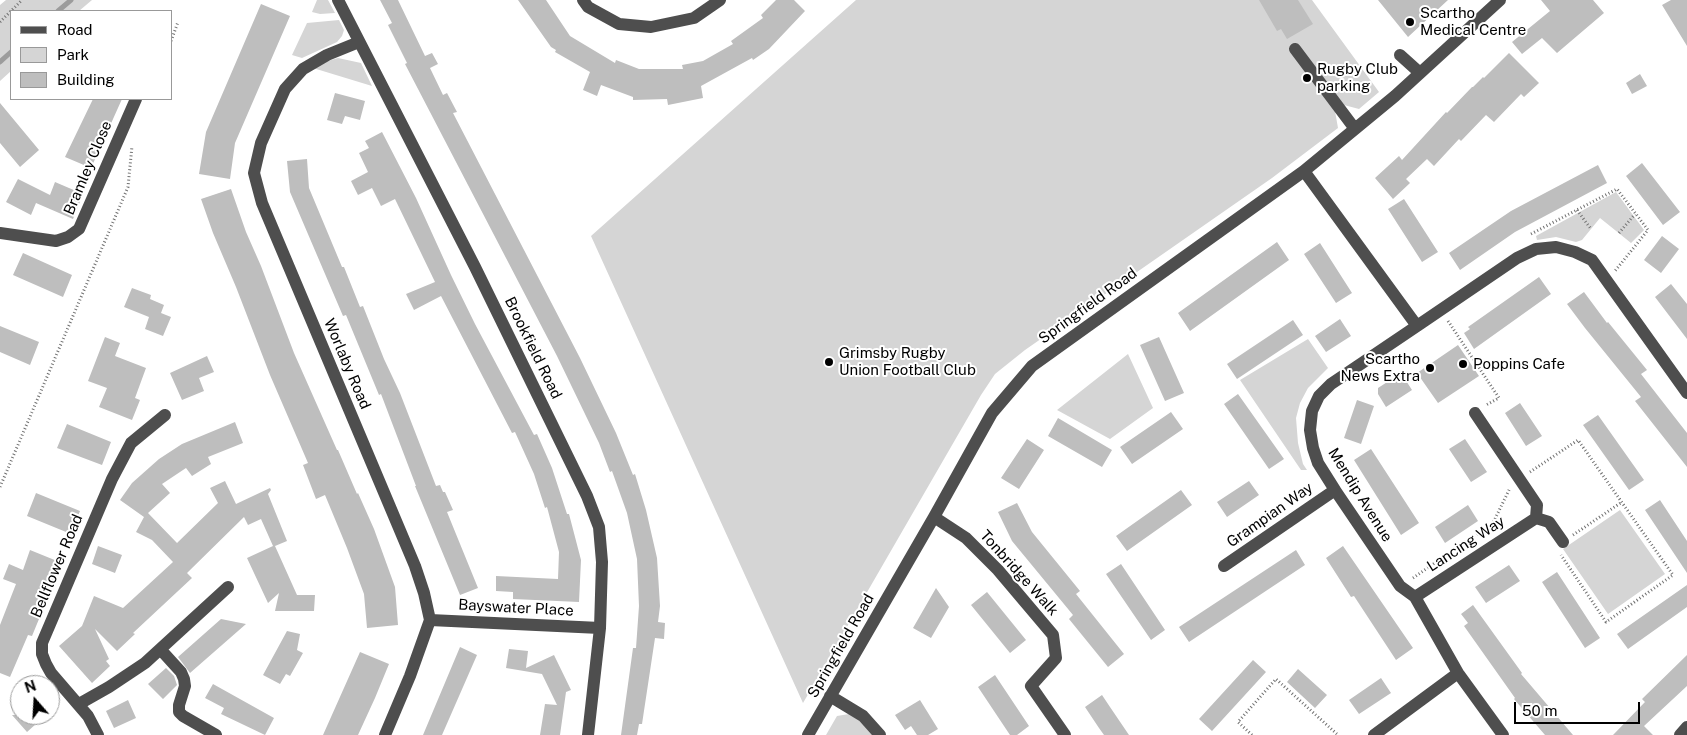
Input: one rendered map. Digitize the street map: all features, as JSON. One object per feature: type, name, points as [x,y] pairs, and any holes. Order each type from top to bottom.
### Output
[{"type":"street","name":"Brookfield Road","points":[[338,0],[476,267],[587,496],[599,526],[602,562],[600,628],[588,735]]},
{"type":"street","points":[[583,0],[588,7],[619,24],[651,27],[694,18],[720,0]]},
{"type":"street","name":"Springfield Road","points":[[808,735],[992,413],[1032,366],[1304,171],[1420,73],[1500,0]]},
{"type":"street","name":"Worlaby Road","points":[[359,42],[303,69],[285,90],[261,143],[254,173],[262,203],[415,566],[430,620]]},
{"type":"street","points":[[1295,49],[1355,129]]},
{"type":"street","points":[[1400,54],[1420,73]]},
{"type":"street","name":"Bramley Close","points":[[0,233],[56,241],[68,237],[79,229],[136,100]]},
{"type":"street","points":[[1304,171],[1417,326]]},
{"type":"street","points":[[1536,249],[1556,248],[1575,252],[1592,260],[1687,394]]},
{"type":"street","name":"Mendip Avenue","points":[[1503,735],[1458,673],[1415,597],[1400,586],[1318,464],[1310,430],[1312,411],[1319,396],[1331,384],[1517,258],[1536,249]]},
{"type":"street","points":[[1475,412],[1537,505],[1536,518],[1549,522],[1563,542]]},
{"type":"street","name":"Bellflower Road","points":[[98,735],[79,704],[51,673],[42,654],[42,644],[112,479],[131,443],[165,415]]},
{"type":"street","name":"Grampian Way","points":[[1224,566],[1335,490]]},
{"type":"street","name":"Tonbridge Walk","points":[[934,517],[966,538],[998,570],[1053,635],[1056,658],[1031,686],[1065,735]]},
{"type":"street","name":"Lancing Way","points":[[1415,597],[1536,518]]},
{"type":"street","points":[[79,704],[145,663],[228,587]]},
{"type":"street","points":[[385,735],[410,676],[430,620]]},
{"type":"street","name":"Bayswater Place","points":[[430,620],[600,628]]},
{"type":"street","points":[[161,650],[181,672],[184,679],[185,686],[179,705],[179,712],[216,735]]},
{"type":"street","points":[[1374,735],[1458,673]]},
{"type":"street","points":[[830,696],[863,716],[880,735]]},
{"type":"street","points":[[1680,735],[1687,728]]},
{"type":"path","points":[[12,10],[22,0]]},
{"type":"path","points":[[0,22],[10,12]]},
{"type":"path","points":[[172,38],[178,22]]},
{"type":"path","points":[[0,487],[128,187],[132,148],[135,140]]},
{"type":"path","points":[[1536,249],[1529,236],[1617,189],[1648,230],[1614,273],[1606,279]]},
{"type":"path","points":[[1576,210],[1591,229]]},
{"type":"path","points":[[1619,233],[1635,214]]},
{"type":"path","points":[[1441,310],[1498,398],[1475,412]]},
{"type":"path","points":[[1252,735],[1238,722],[1276,679],[1338,735]]},
{"type":"green space","points":[[6,0],[92,0],[80,10],[10,10],[10,72],[0,81],[0,5]]},
{"type":"green space","points":[[317,0],[328,0],[335,13],[320,14],[312,12]]},
{"type":"green space","name":"Grimsby Rugby Union Football Club","points":[[856,0],[1312,0],[1379,92],[1359,109],[1344,105],[1335,111],[1338,128],[1272,178],[1025,350],[995,374],[981,395],[803,703],[591,236]]},
{"type":"green space","points":[[339,20],[344,30],[337,42],[302,58],[292,55],[307,23]]},
{"type":"green space","points":[[338,58],[361,63],[372,86],[313,68]]},
{"type":"green space","points":[[1616,192],[1644,230],[1631,243],[1600,218],[1582,240],[1576,242],[1556,237],[1537,240],[1536,236]]},
{"type":"green space","points":[[1308,339],[1328,368],[1308,388],[1300,403],[1296,418],[1298,443],[1303,464],[1307,470],[1301,470],[1240,380]]},
{"type":"green space","points":[[1128,354],[1153,408],[1110,439],[1057,410]]},
{"type":"green space","points":[[1620,510],[1665,574],[1608,614],[1563,549]]},
{"type":"green space","points":[[849,714],[857,718],[873,735],[826,735],[837,716]]},
{"type":"building","points":[[380,0],[398,0],[425,56],[432,53],[438,64],[430,68],[443,95],[447,93],[457,112],[453,113],[580,358],[616,433],[633,475],[635,474],[646,510],[657,558],[660,606],[658,622],[665,623],[664,639],[655,638],[642,724],[639,724],[637,735],[621,735],[633,648],[636,648],[639,606],[637,559],[627,513],[612,471],[610,472],[599,443],[557,356],[405,64],[407,63],[388,25],[392,23]]},
{"type":"building","points":[[518,0],[546,0],[570,36],[615,63],[616,60],[639,69],[683,69],[682,65],[703,61],[733,44],[731,41],[763,18],[761,15],[776,0],[794,0],[805,11],[769,49],[753,60],[752,58],[701,86],[703,98],[668,105],[667,99],[633,100],[633,97],[601,85],[597,96],[583,90],[590,72],[555,52],[556,50],[551,47]]},
{"type":"building","points":[[1259,0],[1298,0],[1313,24],[1287,39],[1281,29],[1277,31]]},
{"type":"building","name":"Scartho Medical Centre","points":[[1378,0],[1448,0],[1408,37]]},
{"type":"building","points":[[1541,0],[1593,0],[1604,13],[1557,53],[1542,38],[1522,54],[1512,42],[1550,11]]},
{"type":"building","points":[[1671,0],[1687,0],[1687,46],[1662,5]]},
{"type":"building","points":[[261,4],[290,16],[235,143],[230,179],[199,174],[206,132]]},
{"type":"building","points":[[1509,53],[1539,83],[1524,97],[1521,94],[1494,122],[1486,115],[1461,141],[1459,139],[1434,166],[1427,159],[1406,179],[1410,183],[1393,199],[1375,178],[1399,156],[1402,160],[1446,112]]},
{"type":"building","points":[[1640,74],[1647,86],[1632,94],[1626,83]]},
{"type":"building","points":[[335,93],[365,101],[360,120],[345,116],[342,124],[327,120]]},
{"type":"building","points":[[93,100],[122,100],[91,168],[65,157]]},
{"type":"building","points":[[0,103],[39,150],[20,167],[0,143]]},
{"type":"building","points":[[382,132],[416,198],[475,324],[534,435],[537,434],[552,468],[567,514],[569,514],[581,560],[579,602],[513,599],[513,592],[496,591],[496,576],[558,579],[559,552],[547,507],[545,508],[534,474],[515,432],[512,433],[441,296],[414,310],[406,294],[435,282],[395,199],[381,206],[372,188],[358,195],[351,181],[368,172],[359,153],[369,148],[365,141]]},
{"type":"building","points":[[307,159],[309,188],[360,307],[363,306],[400,393],[436,486],[440,485],[443,492],[445,492],[453,510],[447,512],[478,588],[460,595],[415,486],[381,394],[379,395],[346,315],[343,316],[290,192],[287,161]]},
{"type":"building","points":[[1642,163],[1680,212],[1663,225],[1626,176]]},
{"type":"building","points":[[1598,165],[1607,183],[1515,232],[1460,270],[1449,253],[1511,211]]},
{"type":"building","points":[[18,179],[50,195],[55,182],[83,194],[73,219],[36,203],[31,215],[6,202]]},
{"type":"building","points":[[231,189],[294,353],[374,529],[395,587],[398,625],[367,628],[364,594],[347,548],[325,495],[316,499],[303,465],[308,463],[270,375],[213,233],[201,199]]},
{"type":"building","points":[[1404,199],[1438,252],[1422,262],[1388,209]]},
{"type":"building","points":[[1662,236],[1679,249],[1661,273],[1644,260]]},
{"type":"building","points":[[1277,242],[1289,260],[1190,331],[1178,313]]},
{"type":"building","points":[[1320,243],[1352,293],[1336,303],[1304,254]]},
{"type":"building","points":[[23,253],[72,275],[63,297],[13,275]]},
{"type":"building","points":[[1539,277],[1551,294],[1474,349],[1464,333],[1470,329],[1468,327]]},
{"type":"building","points":[[1671,284],[1687,304],[1687,339],[1655,297]]},
{"type":"building","points":[[132,288],[151,295],[150,299],[164,305],[161,313],[171,317],[163,336],[145,329],[149,317],[124,307]]},
{"type":"building","points":[[1584,292],[1607,323],[1647,370],[1641,374],[1687,433],[1687,467],[1635,401],[1641,397],[1567,304]]},
{"type":"building","points":[[1340,319],[1351,336],[1326,352],[1315,336]]},
{"type":"building","points":[[1293,320],[1303,335],[1237,379],[1227,364]]},
{"type":"building","points":[[0,326],[39,342],[30,365],[0,352]]},
{"type":"building","points":[[105,337],[120,343],[115,356],[146,368],[135,398],[140,400],[132,420],[99,407],[107,388],[88,381]]},
{"type":"building","points":[[1159,337],[1184,393],[1165,401],[1140,345]]},
{"type":"building","points":[[1458,345],[1479,376],[1438,403],[1417,373]]},
{"type":"building","points":[[207,356],[214,372],[199,378],[204,391],[182,400],[170,373]]},
{"type":"building","points":[[1401,373],[1412,390],[1386,407],[1378,394],[1378,388]]},
{"type":"building","points":[[1238,394],[1284,459],[1269,469],[1224,404]]},
{"type":"building","points":[[1357,400],[1374,406],[1361,444],[1344,438]]},
{"type":"building","points":[[1520,403],[1542,436],[1526,446],[1505,413]]},
{"type":"building","points":[[1171,412],[1183,429],[1132,464],[1120,447]]},
{"type":"building","points":[[1598,415],[1644,480],[1629,490],[1583,425]]},
{"type":"building","points":[[1058,418],[1112,450],[1102,467],[1048,436]]},
{"type":"building","points":[[235,422],[243,443],[208,457],[211,464],[192,476],[186,468],[162,484],[170,493],[148,513],[177,543],[218,503],[210,488],[225,481],[236,504],[270,488],[271,490],[268,494],[287,541],[275,546],[297,595],[315,595],[314,611],[275,611],[279,593],[268,603],[247,558],[273,546],[261,519],[248,525],[244,517],[187,573],[192,578],[133,633],[135,634],[117,651],[95,629],[109,659],[106,661],[110,666],[92,683],[59,646],[82,626],[94,596],[123,608],[173,562],[152,540],[136,532],[144,517],[120,500],[132,483],[159,459],[182,444]]},
{"type":"building","points":[[67,424],[111,442],[102,465],[57,448]]},
{"type":"building","points":[[1027,439],[1044,450],[1019,489],[1001,478]]},
{"type":"building","points":[[1465,439],[1487,472],[1471,482],[1449,449]]},
{"type":"building","points":[[1371,449],[1419,523],[1401,535],[1354,460]]},
{"type":"building","points":[[1249,481],[1259,495],[1227,517],[1217,502]]},
{"type":"building","points":[[1181,490],[1192,505],[1127,551],[1116,536]]},
{"type":"building","points":[[36,493],[80,511],[71,534],[27,516]]},
{"type":"building","points":[[1660,500],[1687,541],[1687,573],[1645,510]]},
{"type":"building","points":[[1017,503],[1032,532],[1080,591],[1076,594],[1124,654],[1108,667],[1069,619],[1073,615],[1012,541],[998,512]]},
{"type":"building","points":[[1468,505],[1478,521],[1445,543],[1435,527]]},
{"type":"building","points":[[98,546],[122,555],[115,573],[92,564]]},
{"type":"building","points":[[1343,546],[1413,648],[1396,660],[1354,596],[1351,597],[1326,558]]},
{"type":"building","points":[[30,550],[62,563],[32,636],[28,635],[10,677],[0,673],[0,625],[16,584],[3,579],[9,564],[23,570]]},
{"type":"building","points":[[1296,550],[1305,565],[1189,642],[1179,627]]},
{"type":"building","points":[[1121,564],[1165,630],[1151,640],[1106,574]]},
{"type":"building","points":[[1509,565],[1520,581],[1486,603],[1475,587]]},
{"type":"building","points":[[1557,572],[1600,638],[1585,648],[1542,582]]},
{"type":"building","points":[[1687,585],[1687,607],[1628,649],[1617,634]]},
{"type":"building","points":[[936,588],[949,607],[931,638],[913,628]]},
{"type":"building","points":[[987,592],[1026,640],[1010,653],[971,605]]},
{"type":"building","points":[[1473,605],[1521,674],[1573,735],[1545,735],[1514,699],[1464,626],[1468,623],[1461,614]]},
{"type":"building","points":[[221,619],[246,624],[190,673],[178,657]]},
{"type":"building","points":[[287,631],[300,634],[297,650],[303,653],[290,676],[286,674],[280,684],[263,675]]},
{"type":"building","points":[[460,647],[477,655],[442,735],[423,735]]},
{"type":"building","points":[[509,649],[528,651],[526,668],[554,655],[571,690],[566,692],[560,735],[540,735],[545,704],[557,705],[542,674],[506,668]]},
{"type":"building","points":[[360,652],[389,664],[375,698],[358,735],[323,735]]},
{"type":"building","points":[[1687,655],[1687,686],[1644,726],[1653,735],[1613,735],[1645,702],[1642,699]]},
{"type":"building","points":[[1253,660],[1266,672],[1212,731],[1199,719]]},
{"type":"building","points":[[166,668],[174,676],[177,685],[163,699],[148,684]]},
{"type":"building","points":[[1298,669],[1327,695],[1315,708],[1287,682]]},
{"type":"building","points":[[995,675],[1029,726],[1017,735],[1010,735],[978,687]]},
{"type":"building","points":[[1381,678],[1391,693],[1359,714],[1349,700]]},
{"type":"building","points":[[213,684],[274,718],[265,735],[221,714],[224,708],[205,698]]},
{"type":"building","points":[[1102,695],[1129,735],[1104,735],[1099,728],[1085,707]]},
{"type":"building","points":[[128,700],[136,718],[114,728],[106,711]]},
{"type":"building","points":[[920,700],[938,729],[928,735],[917,735],[911,726],[905,730],[895,715]]},
{"type":"building","points":[[21,725],[35,725],[27,732]]},
{"type":"waterway","points":[[59,10],[71,0]]},
{"type":"waterway","points":[[0,62],[10,53]]},
{"type":"place","name":"Scartho Medical Centre","points":[[1410,22]]},
{"type":"place","name":"Rugby Club parking","points":[[1307,78]]},
{"type":"place","name":"Grimsby Rugby Union Football Club","points":[[829,362]]},
{"type":"place","name":"Poppins Cafe","points":[[1463,364]]},
{"type":"place","name":"Scartho News Extra","points":[[1430,368]]}]
